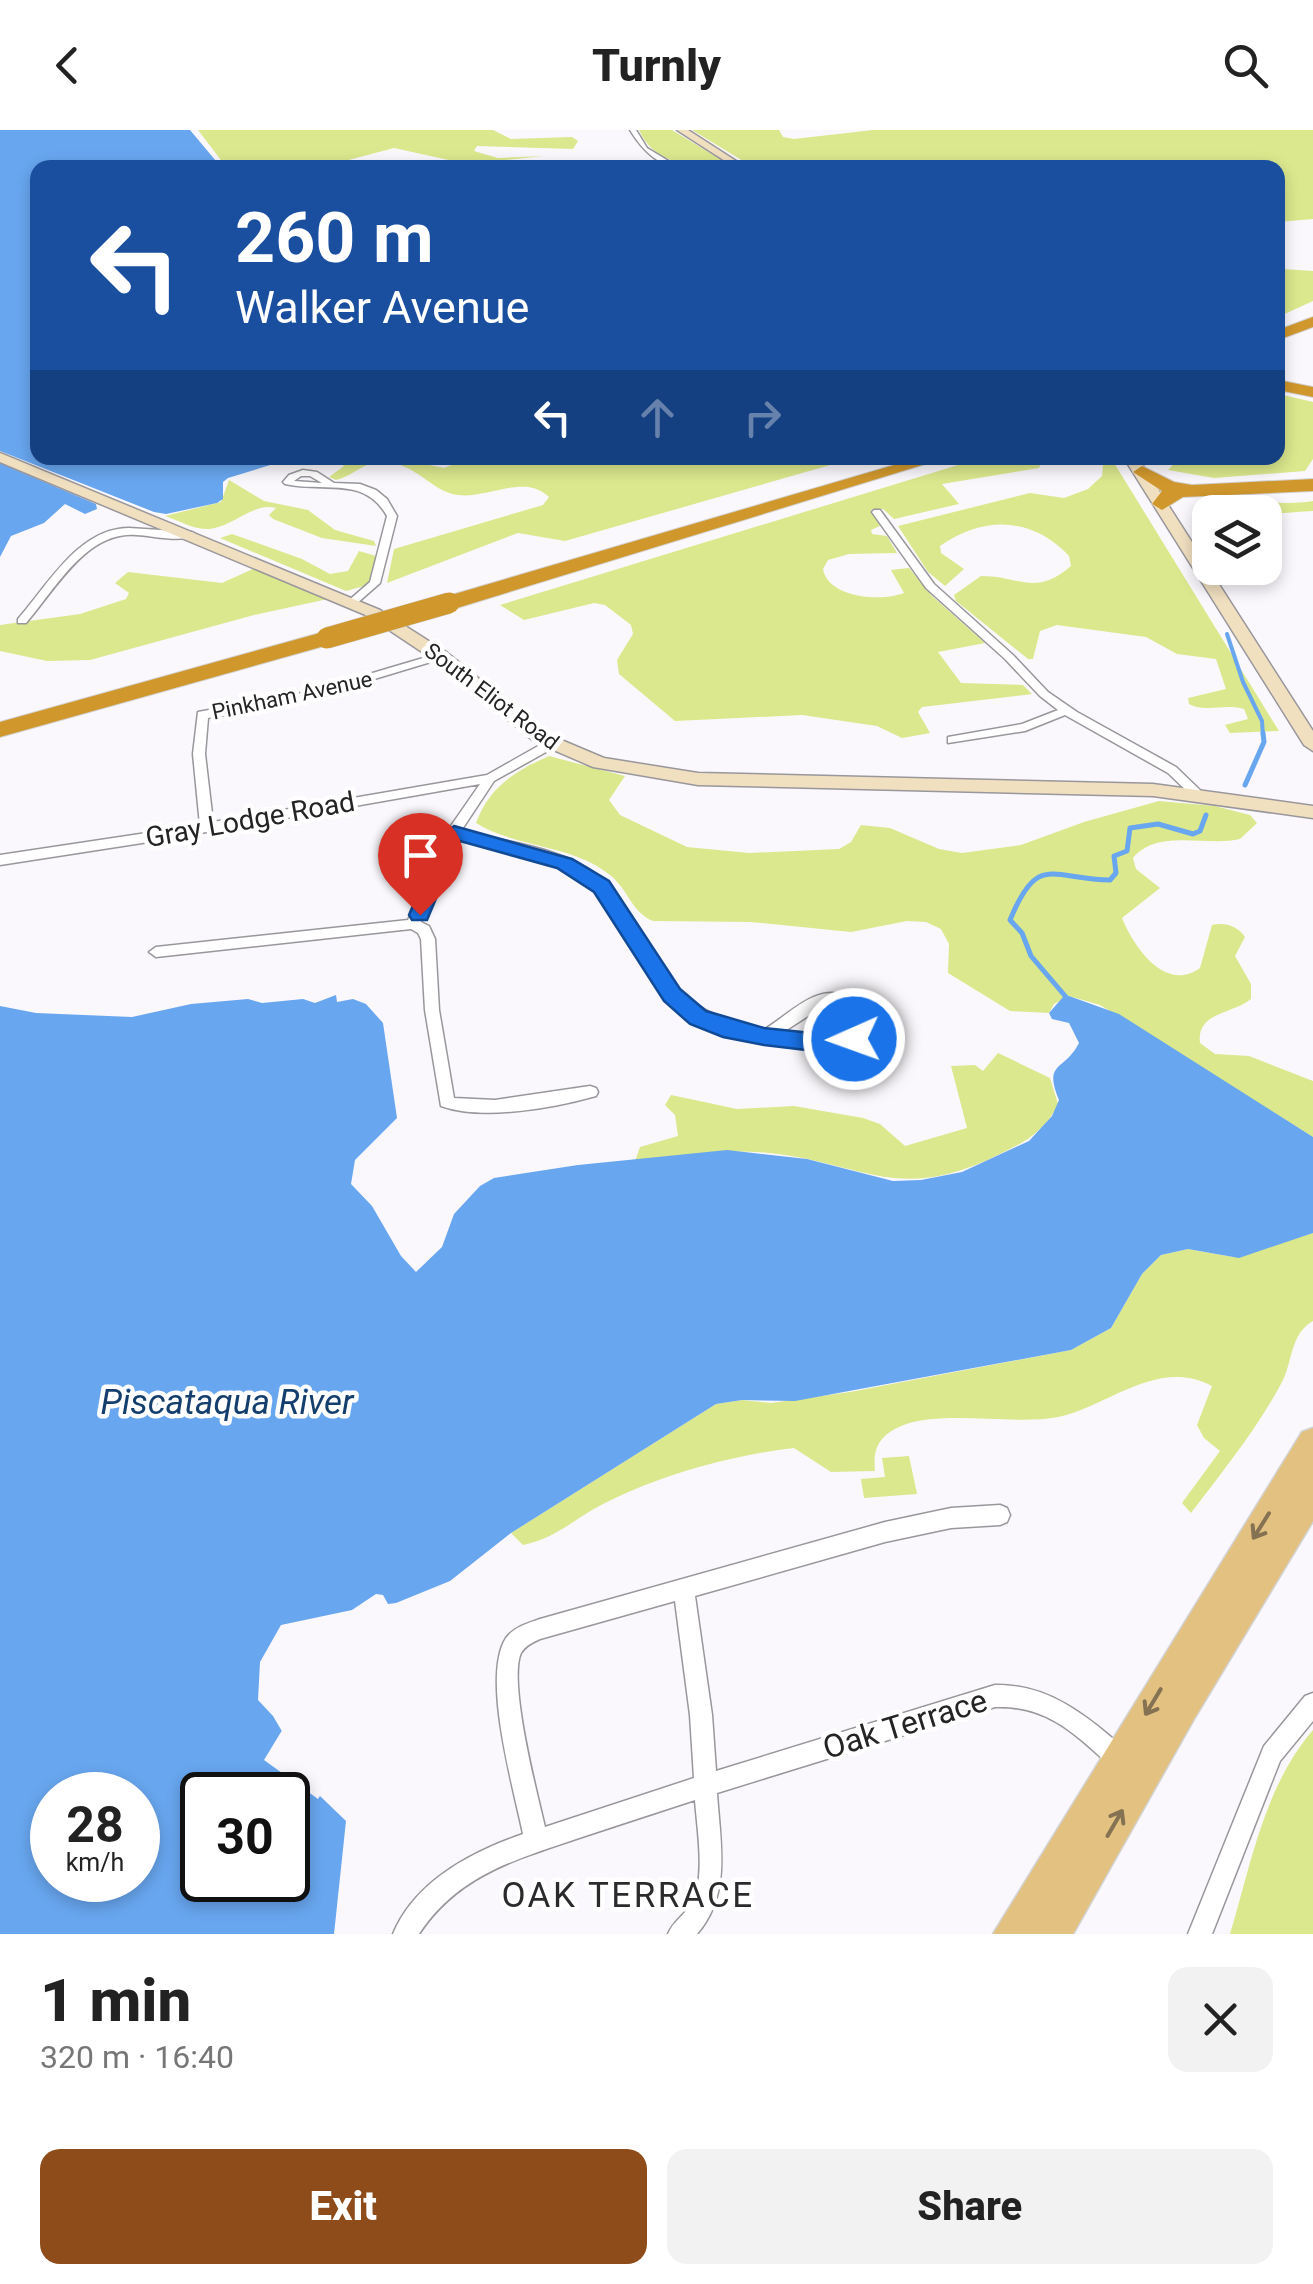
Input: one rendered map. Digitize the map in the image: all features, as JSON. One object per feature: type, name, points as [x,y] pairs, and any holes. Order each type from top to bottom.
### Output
[{"type":"highway","points":[[1285,332],[1313,322]]},
{"type":"highway","points":[[1285,346],[1313,336]]},
{"type":"highway","points":[[1285,386],[1313,392]]},
{"type":"highway","points":[[0,730],[601,550],[868,465]]},
{"type":"highway","points":[[0,716],[911,465]]},
{"type":"highway","points":[[1136,465],[1161,484],[1190,490]]},
{"type":"highway","points":[[1162,504],[1167,495],[1190,490],[1313,485]]},
{"type":"main road","points":[[682,130],[730,160]]},
{"type":"main road","name":"South Eliot Road","points":[[0,457],[352,602],[440,656],[551,744],[625,769],[698,779],[1078,786],[1197,794],[1258,805]]},
{"type":"main road","points":[[1136,465],[1306,720],[1313,744]]},
{"type":"main road","points":[[1258,805],[1313,812]]},
{"type":"main road","points":[[1258,805],[1313,827]]},
{"type":"main road","points":[[1058,1921],[1130,1768],[1313,1443]]},
{"type":"main road","points":[[1014,1934],[1130,1768],[1313,1490]]},
{"type":"street","points":[[633,130],[645,149],[663,160]]},
{"type":"street","points":[[330,483],[368,489],[385,503],[392,516],[392,529],[375,583],[352,602]]},
{"type":"street","points":[[877,512],[930,586],[1009,656],[1044,694],[1172,770],[1197,794]]},
{"type":"street","points":[[22,621],[83,552],[106,535],[124,531],[192,536]]},
{"type":"street","name":"Pinkham Avenue","points":[[207,827],[199,754],[202,715],[314,694],[440,656]]},
{"type":"street","points":[[952,740],[1025,727],[1067,710]]},
{"type":"street","name":"Gray Lodge Road","points":[[0,860],[490,778],[551,744]]},
{"type":"street","points":[[414,924],[454,833],[490,778]]},
{"type":"street","points":[[454,833],[564,864],[585,874],[610,897],[672,995],[689,1012],[723,1028],[764,1036],[845,1044],[859,1036],[865,1019],[847,1001],[827,998],[808,1005],[785,1027],[764,1036]]},
{"type":"street","points":[[156,952],[414,924],[428,938],[432,1010],[443,1068],[444,1098],[451,1106],[487,1106],[590,1092]]},
{"type":"street","points":[[536,1842],[510,1703],[509,1659],[514,1645],[540,1628],[906,1527],[952,1518],[1000,1515]]},
{"type":"street","points":[[680,1934],[698,1919],[707,1901],[711,1878],[706,1786],[684,1590]]},
{"type":"street","name":"Oak Terrace","points":[[405,1934],[425,1904],[473,1866],[706,1786],[1006,1695],[1055,1707],[1130,1768]]},
{"type":"street","points":[[1200,1934],[1272,1754],[1313,1704]]},
{"type":"green space","points":[[198,130],[493,130],[511,139],[572,137],[578,141],[573,149],[477,146],[474,151],[498,158],[544,156],[506,160],[449,160],[394,148],[349,160],[221,160]]},
{"type":"green space","points":[[639,130],[672,130],[721,160],[672,160],[646,142]]},
{"type":"green space","points":[[692,130],[779,130],[783,137],[794,139],[873,130],[1313,130],[1313,219],[1285,221],[1285,160],[741,160]]},
{"type":"green space","points":[[1285,269],[1313,271],[1313,301],[1285,314]]},
{"type":"green space","points":[[1285,395],[1313,402],[1313,459],[1305,471],[1214,478],[1168,470],[1173,465],[1285,465]]},
{"type":"green space","points":[[368,465],[336,480],[329,477],[344,466]]},
{"type":"green space","points":[[399,465],[831,465],[565,541],[518,533],[387,583],[394,549],[543,505],[549,497],[529,487],[470,495],[448,493]]},
{"type":"green space","points":[[958,465],[1040,465],[942,484],[959,504],[894,519],[883,509],[871,510],[880,526],[871,530],[872,534],[887,536],[897,553],[849,554],[828,560],[823,569],[827,579],[845,592],[882,597],[904,593],[891,570],[909,568],[932,596],[985,643],[938,652],[961,683],[1023,685],[1032,694],[922,707],[918,712],[930,733],[902,738],[877,726],[802,715],[675,721],[619,674],[617,660],[633,634],[631,625],[605,605],[594,603],[524,620],[500,605]]},
{"type":"green space","points":[[1103,465],[1115,465],[1279,731],[1230,733],[1225,725],[1248,719],[1244,709],[1189,704],[1188,698],[1226,689],[1216,659],[1177,654],[1146,637],[1057,625],[1040,631],[1033,659],[1028,659],[956,601],[954,595],[981,576],[1037,583],[1071,566],[1069,556],[1039,533],[1023,527],[990,525],[956,536],[940,546],[941,553],[964,569],[945,586],[928,572],[898,526],[1030,493],[1064,498],[1088,489],[1102,476]]},
{"type":"green space","points":[[229,480],[264,501],[308,510],[335,530],[374,541],[376,546],[322,538],[273,519],[269,515],[276,508],[259,508],[206,529],[165,516],[221,502]]},
{"type":"green space","points":[[1313,501],[1313,511],[1282,513],[1282,503]]},
{"type":"green space","points":[[232,534],[302,559],[330,574],[348,571],[359,551],[376,556],[368,585],[346,591],[220,538]]},
{"type":"green space","points":[[255,568],[328,599],[90,660],[47,661],[0,651],[0,625],[80,614],[126,599],[129,593],[115,583],[128,572],[222,583]]},
{"type":"green space","points":[[549,756],[625,776],[609,800],[620,815],[687,847],[749,853],[839,849],[851,842],[861,825],[890,828],[939,849],[962,853],[1021,845],[1159,801],[1215,806],[1250,815],[1257,823],[1240,839],[1169,841],[1143,849],[1133,858],[1136,869],[1160,888],[1122,918],[1143,954],[1175,975],[1200,968],[1212,925],[1230,926],[1242,933],[1245,937],[1235,956],[1251,984],[1251,999],[1210,1019],[1200,1033],[1200,1043],[1215,1054],[1249,1056],[1313,1081],[1313,1137],[1100,1005],[1069,996],[1054,1004],[1049,1013],[1010,1011],[948,973],[949,944],[941,929],[926,922],[907,921],[851,932],[751,922],[653,921],[640,912],[610,875],[595,865],[476,823],[496,790]]},
{"type":"green space","points":[[827,1004],[847,1008],[855,1019],[853,1029],[839,1038],[820,1036],[809,1024],[811,1013]]},
{"type":"green space","points":[[998,1053],[1050,1078],[1058,1104],[1042,1128],[1028,1139],[964,1169],[904,1179],[793,1156],[742,1151],[635,1161],[640,1147],[678,1136],[675,1115],[665,1105],[671,1095],[737,1109],[794,1106],[863,1118],[880,1124],[905,1146],[967,1128],[951,1066],[975,1065],[983,1071]]},
{"type":"green space","points":[[1313,1233],[1313,1321],[1296,1340],[1286,1374],[1262,1416],[1191,1513],[1182,1503],[1220,1451],[1204,1438],[1197,1425],[1212,1386],[1172,1377],[1134,1386],[1058,1417],[913,1422],[890,1432],[881,1441],[875,1471],[831,1472],[794,1448],[769,1452],[716,1462],[639,1488],[533,1542],[523,1545],[511,1533],[716,1404],[742,1400],[771,1403],[850,1392],[1071,1350],[1111,1328],[1142,1274],[1161,1255],[1188,1249],[1233,1257]]},
{"type":"green space","points":[[909,1456],[917,1494],[864,1498],[861,1479],[885,1477],[882,1458]]},
{"type":"green space","points":[[1313,1730],[1313,1934],[1230,1934],[1271,1801],[1296,1752]]},
{"type":"water","points":[[0,130],[190,130],[215,160],[30,160],[30,463],[0,451]]},
{"type":"water","points":[[0,463],[96,504],[97,509],[85,514],[65,504],[44,523],[11,536],[0,557]]},
{"type":"water","points":[[35,465],[270,465],[228,478],[223,482],[223,499],[217,503],[166,514]]},
{"type":"water","name":"Piscataqua River","points":[[336,995],[337,1002],[353,999],[366,1004],[383,1023],[397,1118],[355,1160],[351,1184],[372,1206],[401,1256],[416,1272],[442,1247],[454,1214],[480,1186],[494,1178],[727,1150],[807,1159],[893,1181],[962,1172],[1029,1141],[1052,1116],[1059,1100],[1054,1072],[1079,1043],[1069,1023],[1052,1019],[1049,1013],[1063,997],[1069,996],[1119,1014],[1313,1137],[1313,1233],[1239,1258],[1188,1249],[1161,1255],[1142,1274],[1111,1328],[1071,1350],[795,1401],[742,1400],[716,1404],[511,1533],[450,1581],[396,1603],[388,1604],[383,1595],[376,1594],[352,1610],[281,1625],[260,1662],[258,1700],[273,1716],[306,1772],[180,1772],[180,1902],[310,1902],[310,1779],[320,1796],[346,1821],[334,1934],[0,1934],[0,1006],[36,1013],[132,1017],[191,1004],[303,999],[315,1003]]},
{"type":"pier","points":[[284,1727],[323,1791],[318,1799],[310,1793],[310,1772],[281,1772],[264,1760]]},
{"type":"waterway","points":[[1227,634],[1243,682],[1262,721],[1263,736]]},
{"type":"waterway","points":[[1245,785],[1264,742],[1263,733]]},
{"type":"waterway","points":[[1066,997],[1031,956],[1022,933],[1010,920],[1029,885],[1048,874],[1110,880],[1116,873],[1114,856],[1127,851],[1130,828],[1158,824],[1193,834],[1200,831],[1206,815]]},
{"type":"district","name":"OAK TERRACE","points":[[628,1895]]},
{"type":"route","points":[[420,915],[454,833],[564,864],[602,886],[672,995],[698,1018],[735,1032],[764,1036],[831,1044],[854,1039]]}]
